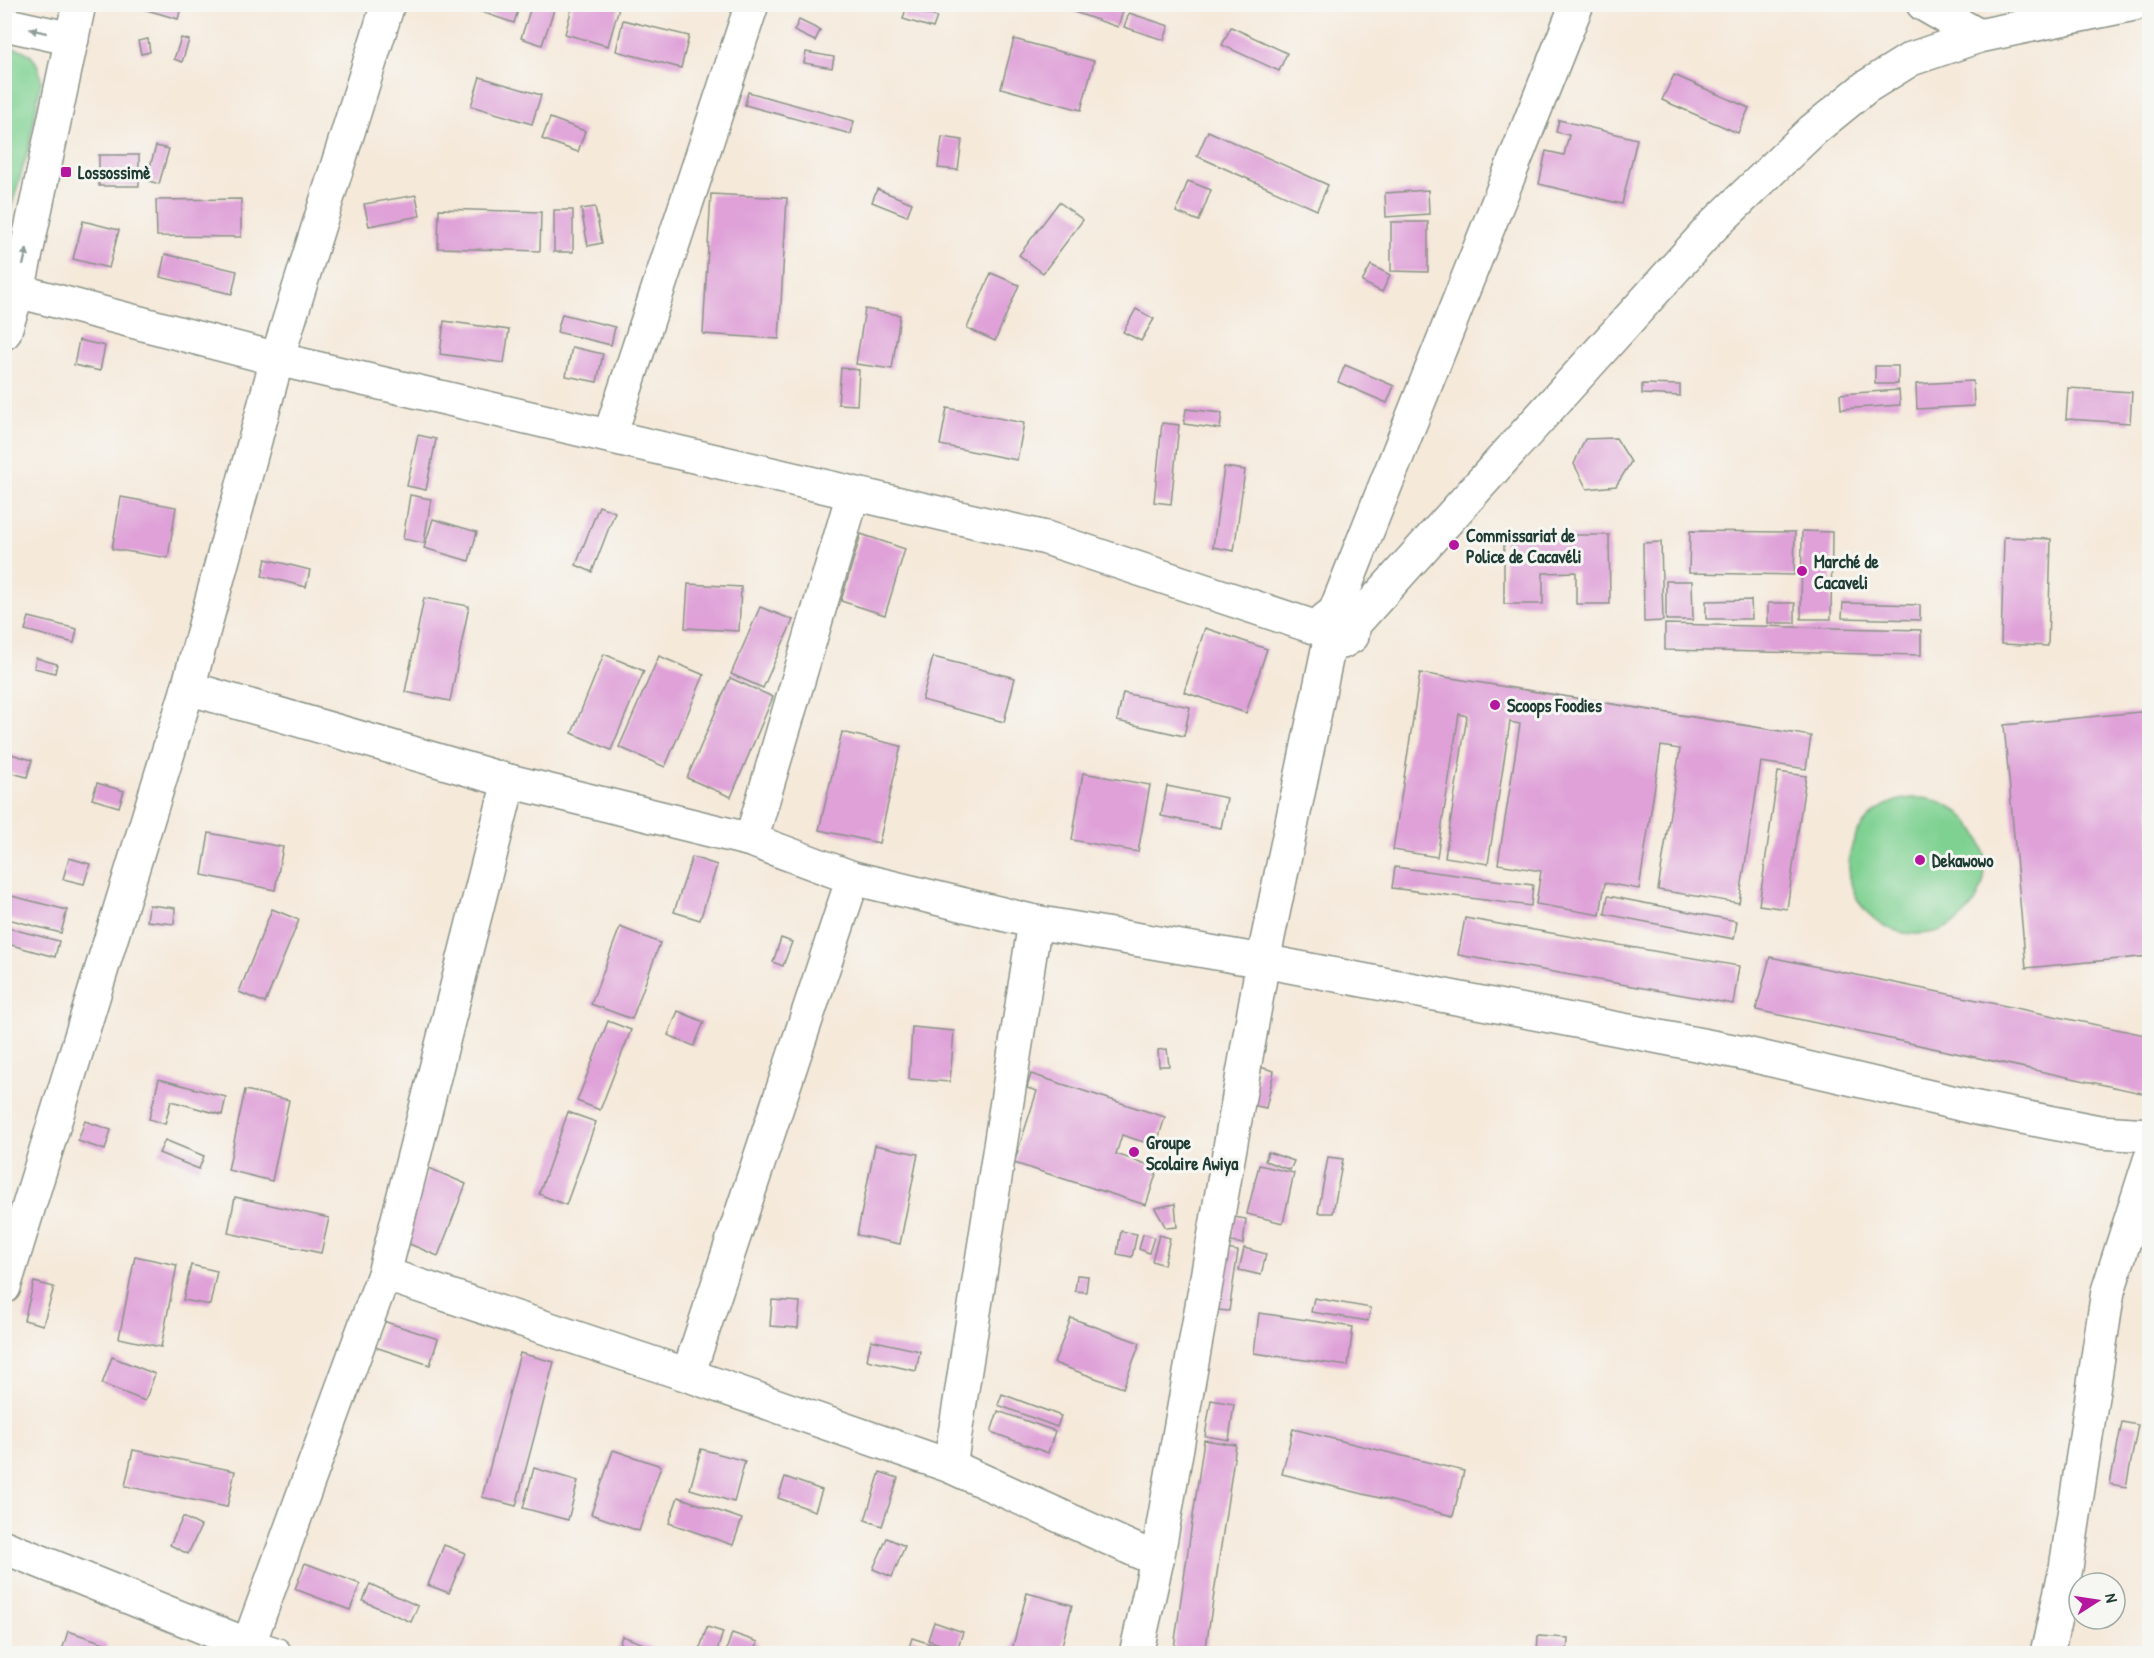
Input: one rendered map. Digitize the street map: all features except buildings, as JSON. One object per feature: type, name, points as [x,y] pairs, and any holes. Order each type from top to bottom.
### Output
[{"type":"street","points":[[4,333],[18,291],[79,4]]},
{"type":"street","points":[[4,1287],[188,688],[277,359],[388,4]]},
{"type":"street","points":[[610,435],[752,4]]},
{"type":"street","points":[[1136,1653],[1157,1560],[1263,961],[1336,627],[1577,4]]},
{"type":"street","points":[[1923,4],[1979,36]]},
{"type":"street","points":[[1336,627],[1712,226],[1813,130],[1866,87],[1911,59],[1979,36],[2134,4]]},
{"type":"street","points":[[4,24],[72,39]]},
{"type":"street","points":[[18,291],[277,359],[1046,538],[1336,627]]},
{"type":"street","points":[[751,840],[853,494]]},
{"type":"street","points":[[188,688],[509,781],[751,840],[853,878],[1035,922],[1263,961],[1738,1052],[1977,1108],[2098,1132],[2150,1135]]},
{"type":"street","points":[[4,1547],[256,1650],[384,1274],[509,781]]},
{"type":"street","points":[[688,1375],[853,878]]},
{"type":"street","points":[[950,1466],[1035,922]]},
{"type":"street","points":[[2048,1653],[2066,1568],[2108,1291],[2150,1160]]},
{"type":"street","points":[[384,1274],[688,1375],[950,1466],[1157,1560]]},
{"type":"green space","points":[[5,48],[20,49],[31,56],[38,67],[41,81],[29,147],[5,229]]},
{"type":"green space","points":[[1917,798],[1943,803],[1965,818],[1980,840],[1985,866],[1980,892],[1965,914],[1943,929],[1917,934],[1891,929],[1869,914],[1854,892],[1849,866],[1854,840],[1869,818],[1891,803]]},
{"type":"place","name":"Lossossimè","points":[[66,172]]},
{"type":"place","name":"Commissariat de Police de Cacavéli","points":[[1454,545]]},
{"type":"place","name":"Marché de Cacaveli","points":[[1802,571]]},
{"type":"place","name":"Scoops Foodies","points":[[1495,705]]},
{"type":"place","name":"Dekawowo","points":[[1920,860]]},
{"type":"place","name":"Groupe Scolaire Awiya","points":[[1134,1152]]}]
